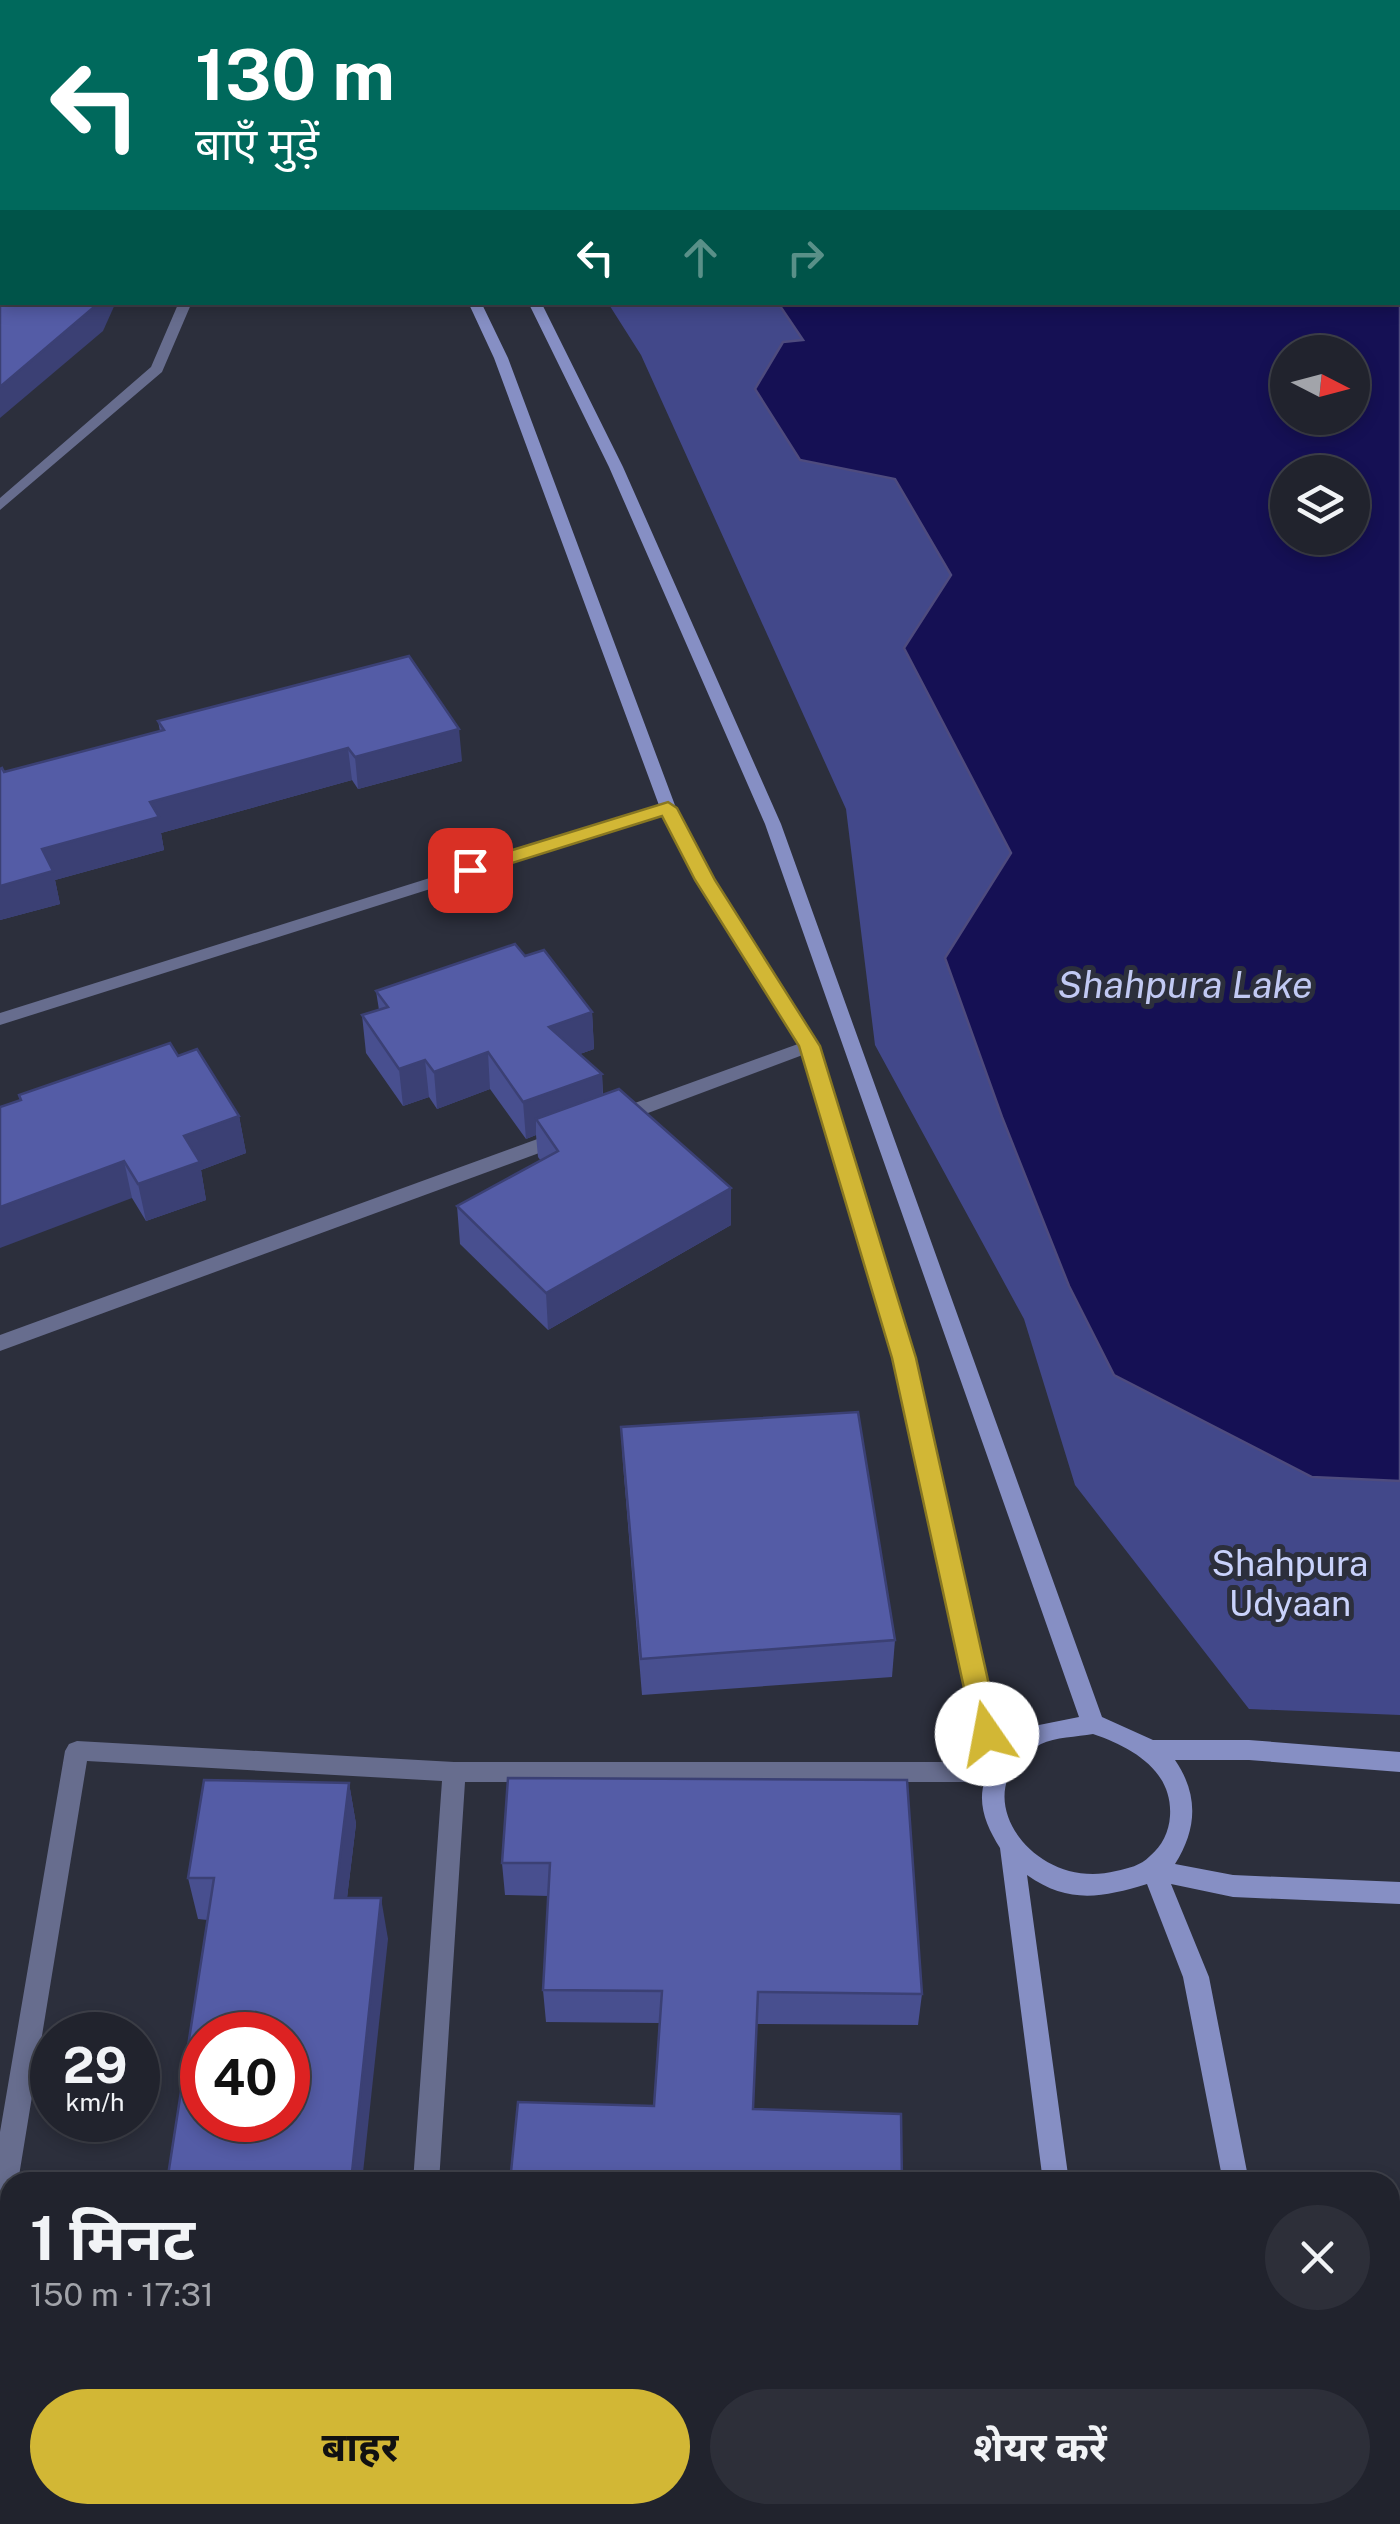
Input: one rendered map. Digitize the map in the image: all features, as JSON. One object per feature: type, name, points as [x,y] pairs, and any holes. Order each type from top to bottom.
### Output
[{"type":"street","points":[[0,506],[157,369],[185,305]]},
{"type":"street","points":[[475,305],[501,358],[668,808],[705,880],[810,1046],[904,1358],[995,1772],[992,1798],[996,1826],[1011,1850],[1034,1870],[1064,1883],[1096,1888],[1126,1883],[1152,1870],[1172,1850],[1182,1825],[1180,1797],[1170,1771],[1123,1734],[1093,1724],[1061,1725],[1033,1734],[1010,1750],[995,1772]]},
{"type":"street","points":[[536,305],[616,466],[773,824],[1093,1724]]},
{"type":"street","points":[[0,1019],[668,808]]},
{"type":"street","points":[[0,1343],[810,1046]]},
{"type":"street","points":[[6,2172],[77,1750],[454,1772],[995,1772]]},
{"type":"street","points":[[1148,1750],[1249,1750],[1400,1762]]},
{"type":"street","points":[[427,2172],[454,1772]]},
{"type":"street","points":[[1011,1850],[1055,2172]]},
{"type":"street","points":[[1152,1870],[1233,1886],[1400,1892]]},
{"type":"street","points":[[1152,1870],[1196,1977],[1234,2172]]},
{"type":"green space","name":"Shahpura Udyaan","points":[[609,305],[779,305],[895,479],[951,575],[904,648],[1011,853],[945,958],[1002,1117],[1069,1286],[1114,1375],[1312,1477],[1400,1481],[1400,1715],[1249,1709],[1075,1485],[1024,1319],[875,1045],[846,809],[641,355]]},
{"type":"water","name":"Shahpura Lake","points":[[779,305],[1400,305],[1400,1481],[1312,1477],[1114,1375],[1069,1286],[945,958],[1011,853],[904,648],[951,575],[895,479],[800,460],[755,389],[783,342],[803,340]]},
{"type":"building","points":[[0,305],[96,305],[0,387]]},
{"type":"building","points":[[409,656],[459,729],[355,757],[348,748],[150,802],[159,817],[42,849],[53,871],[0,886],[0,769],[4,772],[164,730],[158,721]]},
{"type":"building","points":[[515,944],[525,956],[544,950],[592,1012],[549,1027],[602,1074],[523,1102],[488,1052],[434,1072],[425,1060],[399,1069],[362,1015],[388,1007],[376,991]]},
{"type":"building","points":[[170,1043],[178,1056],[197,1049],[239,1116],[184,1136],[200,1162],[138,1184],[124,1161],[0,1207],[0,1107],[21,1100],[19,1095]]},
{"type":"building","points":[[619,1089],[731,1188],[546,1293],[457,1206],[558,1151],[536,1119]]},
{"type":"building","points":[[858,1412],[895,1640],[641,1659],[621,1427]]},
{"type":"building","points":[[508,1778],[907,1780],[922,1994],[758,1992],[753,2109],[901,2114],[902,2172],[511,2172],[518,2102],[654,2106],[662,1991],[543,1990],[550,1863],[502,1863]]},
{"type":"building","points":[[204,1780],[349,1783],[335,1898],[381,1898],[352,2172],[169,2172],[180,2098],[180,2142],[310,2142],[310,2012],[193,2012],[214,1878],[188,1878]]},
{"type":"route","points":[[470,870],[668,808],[705,880],[810,1046],[904,1358],[987,1734]]}]
